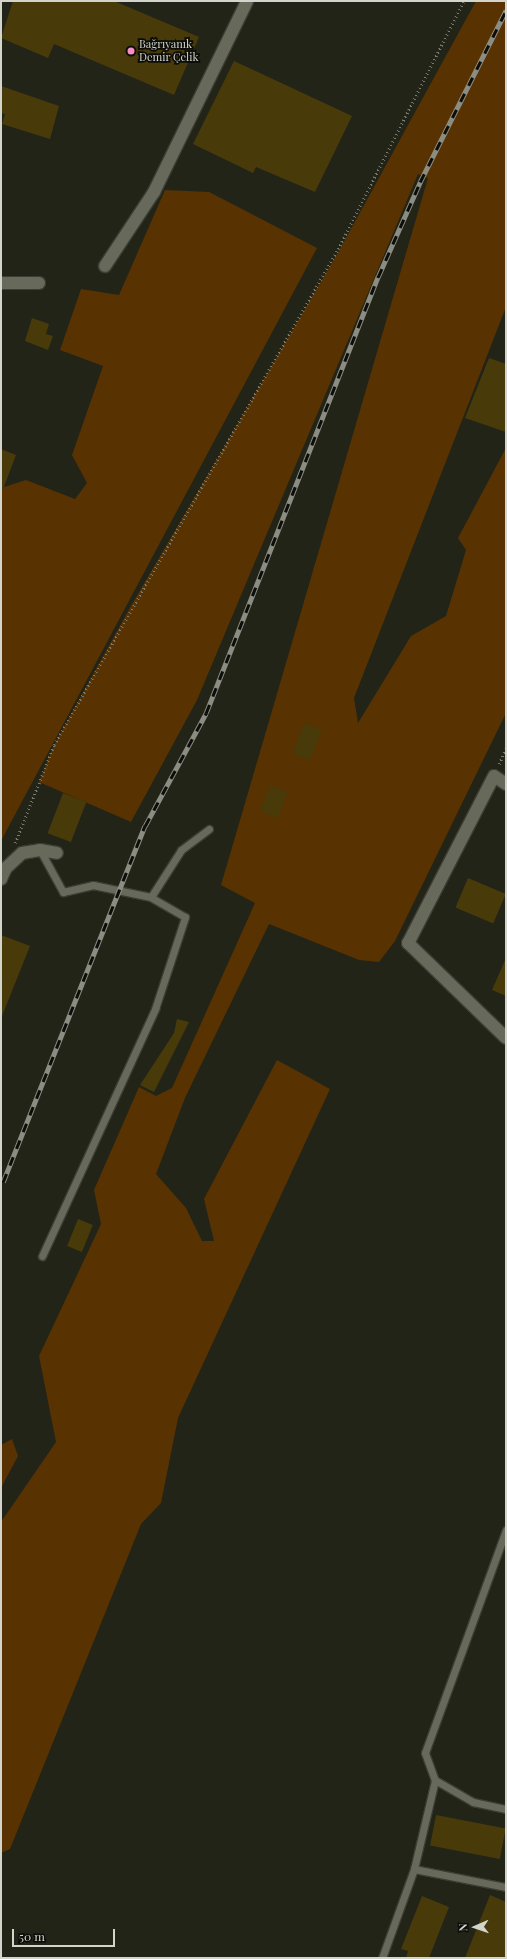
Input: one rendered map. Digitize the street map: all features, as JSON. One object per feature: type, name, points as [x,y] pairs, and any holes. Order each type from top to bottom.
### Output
[{"type":"street","points":[[105,266],[154,192],[247,1]]},
{"type":"street","points":[[1,283],[39,283]]},
{"type":"street","points":[[506,784],[494,776],[408,943],[506,1038]]},
{"type":"street","points":[[1,879],[6,868],[22,853],[40,850],[57,853]]},
{"type":"lane","points":[[151,897],[181,850],[209,830]]},
{"type":"lane","points":[[40,850],[63,892],[93,885],[151,897],[185,917],[155,1009],[42,1256]]},
{"type":"lane","points":[[382,1958],[414,1869],[436,1780],[425,1753],[506,1530]]},
{"type":"lane","points":[[436,1780],[473,1802],[506,1809]]},
{"type":"lane","points":[[414,1869],[506,1887]]},
{"type":"path","points":[[14,847],[54,745],[338,249],[464,1]]},
{"type":"path","points":[[494,776],[506,748]]},
{"type":"shaded area","points":[[476,1],[506,1],[506,307],[354,698],[358,723],[411,636],[446,616],[466,550],[458,538],[506,448],[506,713],[395,941],[379,962],[359,960],[269,924],[185,1098],[156,1174],[186,1208],[202,1241],[214,1241],[204,1199],[277,1060],[330,1089],[178,1418],[161,1503],[141,1524],[10,1849],[1,1853],[1,1522],[56,1442],[39,1356],[101,1224],[94,1190],[139,1087],[156,1096],[172,1088],[255,903],[221,885],[428,178],[418,174],[197,700],[131,822],[39,782],[54,745],[131,606],[340,249]]},
{"type":"shaded area","points":[[165,190],[209,192],[317,248],[1,841],[1,488],[26,480],[75,499],[87,483],[72,455],[103,366],[60,350],[81,289],[119,295]]},
{"type":"shaded area","points":[[12,1439],[18,1456],[1,1488],[1,1445]]},
{"type":"building","name":"Bağrıyanık Demir Çelik","points":[[13,1],[114,1],[199,37],[174,95],[54,44],[48,58],[1,38]]},
{"type":"building","points":[[234,61],[352,116],[315,192],[256,167],[253,173],[193,144]]},
{"type":"building","points":[[1,86],[59,106],[50,139],[2,124],[5,114],[1,113]]},
{"type":"building","points":[[32,318],[49,324],[46,334],[53,336],[48,350],[25,341]]},
{"type":"building","points":[[489,358],[506,364],[506,432],[465,418]]},
{"type":"building","points":[[1,449],[16,455],[2,492],[1,492]]},
{"type":"building","points":[[304,723],[322,730],[310,761],[292,754]]},
{"type":"building","points":[[270,785],[288,792],[278,818],[260,811]]},
{"type":"building","points":[[63,793],[86,802],[71,842],[48,833]]},
{"type":"building","points":[[468,878],[506,894],[493,923],[455,907]]},
{"type":"building","points":[[1,935],[30,946],[2,1016],[1,1016]]},
{"type":"building","points":[[506,958],[506,996],[492,990]]},
{"type":"building","points":[[177,1019],[189,1022],[154,1092],[140,1085],[174,1033]]},
{"type":"building","points":[[78,1219],[93,1225],[82,1252],[67,1246]]},
{"type":"building","points":[[436,1815],[506,1829],[500,1859],[430,1845]]},
{"type":"building","points":[[490,1895],[506,1902],[506,1958],[465,1958]]},
{"type":"building","points":[[422,1896],[449,1907],[429,1958],[406,1958],[408,1951],[401,1949]]},
{"type":"railway","points":[[3,1182],[145,826],[206,713],[378,277],[420,182],[506,10]]},
{"type":"place","name":"Bağrıyanık Demir Çelik","points":[[131,51]]}]
